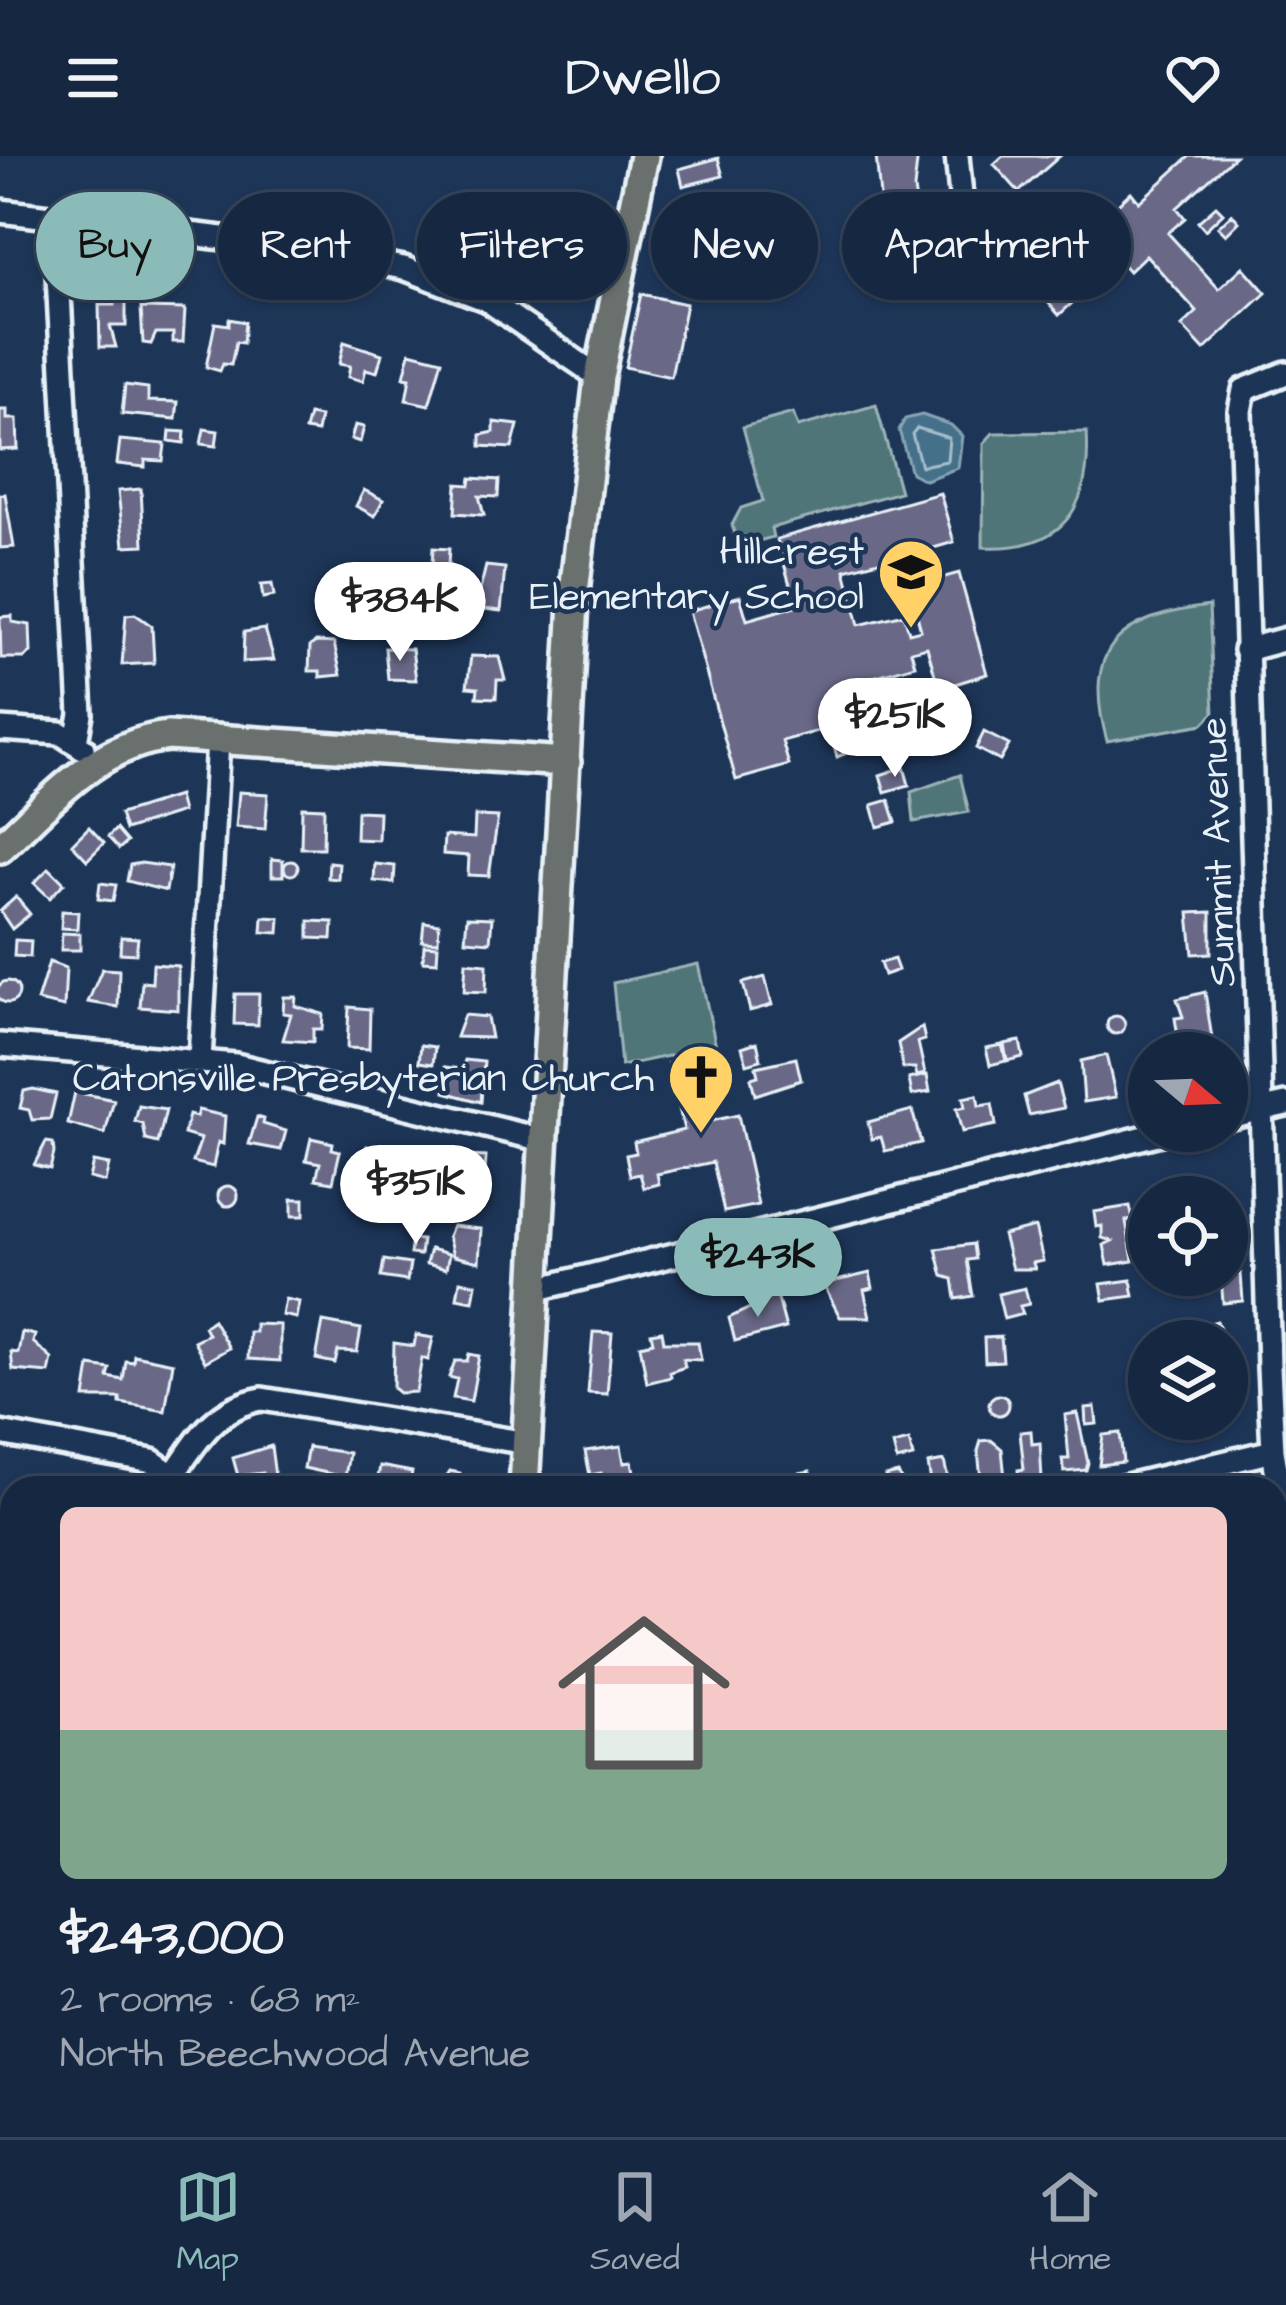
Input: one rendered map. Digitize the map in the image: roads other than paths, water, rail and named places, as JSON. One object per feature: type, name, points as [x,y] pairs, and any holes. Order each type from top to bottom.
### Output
[{"type":"main road","points":[[525,1476],[574,584],[599,376],[644,156]]},
{"type":"main road","points":[[0,848],[86,752],[140,740],[218,740],[566,762]]},
{"type":"street","points":[[956,156],[960,192]]},
{"type":"street","points":[[0,211],[36,216]]},
{"type":"street","points":[[194,235],[404,268],[487,299],[599,376]]},
{"type":"street","points":[[59,300],[86,752]]},
{"type":"street","name":"Summit Avenue","points":[[1277,1476],[1273,1451],[1277,1365],[1261,1108],[1240,411],[1244,390],[1286,373]]},
{"type":"street","points":[[1245,650],[1286,639]]},
{"type":"street","points":[[0,730],[60,733],[86,752]]},
{"type":"street","points":[[200,1060],[218,740]]},
{"type":"street","points":[[0,1045],[200,1060],[543,1139]]},
{"type":"street","points":[[1248,1111],[1286,1104]]},
{"type":"street","points":[[534,1290],[1128,1141]]},
{"type":"street","points":[[184,1476],[210,1423],[243,1402],[262,1400],[527,1443]]},
{"type":"street","points":[[0,1433],[152,1461],[174,1476]]},
{"type":"street","points":[[1168,1476],[1273,1451]]},
{"type":"water","points":[[922,415],[951,425],[962,436],[958,468],[925,480],[911,473],[899,430],[905,419]]},
{"type":"place","name":"Hillcrest Elementary School","points":[[911,631]]},
{"type":"place","name":"Catonsville Presbyterian Church","points":[[701,1136]]}]
